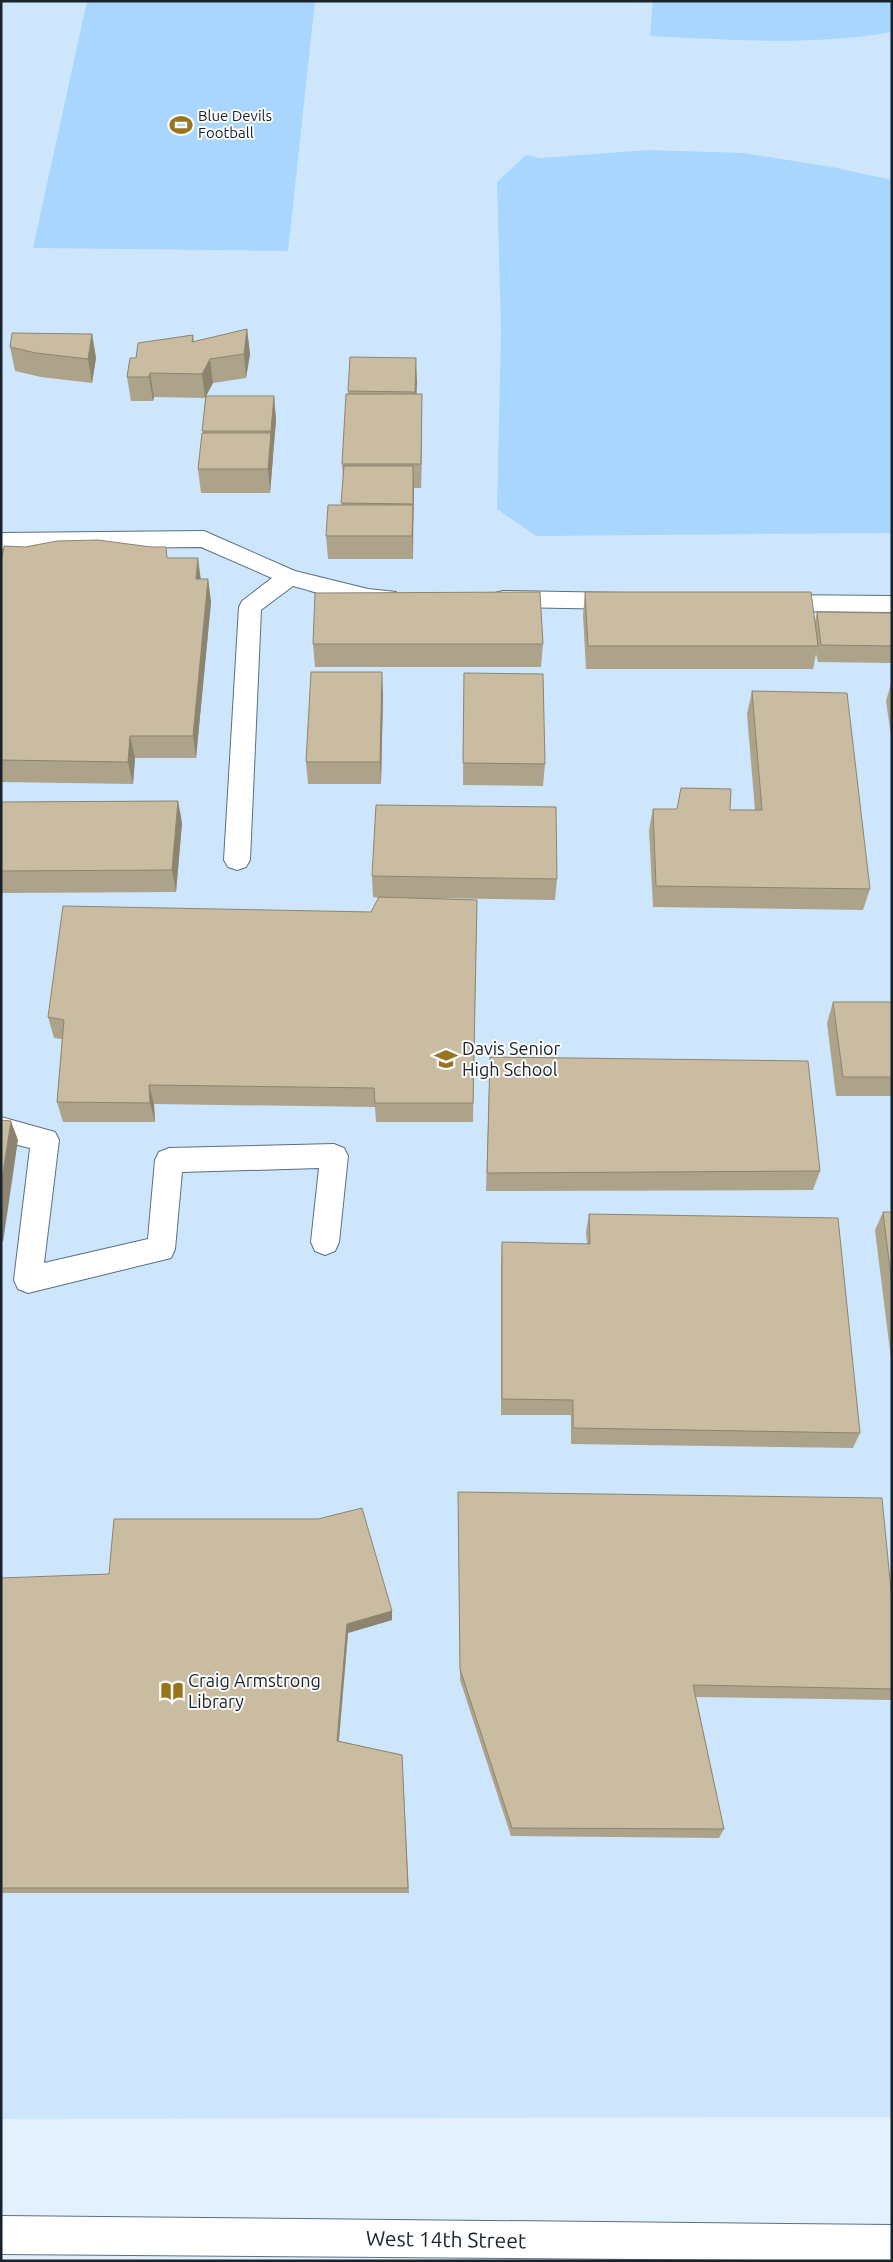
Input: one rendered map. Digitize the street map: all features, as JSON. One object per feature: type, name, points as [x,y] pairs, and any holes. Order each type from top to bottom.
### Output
[{"type":"street","points":[[1,541],[204,540],[289,577],[368,598],[408,598]]},
{"type":"street","points":[[237,860],[250,606],[289,577]]},
{"type":"street","points":[[487,599],[645,601]]},
{"type":"street","points":[[754,603],[892,604]]},
{"type":"street","points":[[1,1129],[45,1140],[28,1280],[161,1249],[169,1160],[334,1156],[325,1242]]},
{"type":"street","name":"West 14th Street","points":[[1,2235],[820,2252],[892,2244]]},
{"type":"shaded area","name":"Davis Senior High School","points":[[1,1],[892,1],[892,2117],[1,2119]]},
{"type":"shaded area","name":"Blue Devils Football","points":[[87,1],[315,1],[288,251],[33,248]]},
{"type":"shaded area","points":[[653,1],[892,1],[892,32],[832,39],[771,41],[650,36]]},
{"type":"shaded area","points":[[649,150],[743,153],[832,167],[892,180],[892,533],[536,536],[497,509],[501,330],[497,182],[526,155],[541,158]]},
{"type":"building","points":[[247,329],[244,354],[210,359],[202,374],[150,373],[149,377],[127,377],[130,358],[136,358],[138,343],[193,335],[192,342]]},
{"type":"building","points":[[12,333],[92,334],[88,359],[36,353],[10,347]]},
{"type":"building","points":[[350,357],[416,358],[415,392],[348,391]]},
{"type":"building","points":[[346,394],[422,394],[421,464],[342,464]]},
{"type":"building","points":[[206,396],[274,396],[271,431],[202,431]]},
{"type":"building","points":[[202,433],[271,433],[268,469],[198,469]]},
{"type":"building","points":[[344,466],[413,466],[413,504],[341,503]]},
{"type":"building","points":[[328,505],[413,505],[412,536],[326,536]]},
{"type":"building","points":[[98,540],[151,547],[166,547],[167,558],[198,558],[196,579],[208,579],[193,736],[130,736],[128,762],[1,760],[1,558],[4,546],[25,547],[57,541]]},
{"type":"building","points":[[540,592],[543,644],[313,644],[315,593]]},
{"type":"building","points":[[585,592],[811,592],[818,646],[588,646]]},
{"type":"building","points":[[817,612],[892,613],[892,646],[821,645]]},
{"type":"building","points":[[311,672],[382,672],[380,762],[306,762]]},
{"type":"building","points":[[464,673],[543,674],[545,764],[463,763]]},
{"type":"building","points":[[752,691],[847,693],[870,889],[656,886],[653,809],[677,809],[681,788],[731,789],[730,810],[762,810]]},
{"type":"building","points":[[178,801],[172,870],[1,871],[1,802]]},
{"type":"building","points":[[376,805],[556,807],[557,879],[372,876]]},
{"type":"building","points":[[379,897],[477,900],[473,1103],[375,1103],[374,1088],[149,1085],[150,1103],[57,1102],[64,1020],[48,1017],[63,906],[371,912]]},
{"type":"building","points":[[833,1002],[892,1002],[892,1077],[843,1077]]},
{"type":"building","points":[[490,1057],[808,1061],[820,1171],[487,1173]]},
{"type":"building","points":[[1,1120],[11,1121],[1,1185]]},
{"type":"building","points":[[883,1212],[892,1212],[892,1285]]},
{"type":"building","points":[[589,1214],[838,1218],[860,1433],[573,1428],[573,1400],[502,1399],[502,1242],[590,1244]]},
{"type":"building","points":[[458,1492],[882,1498],[892,1600],[892,1689],[693,1685],[724,1829],[512,1828],[460,1669]]},
{"type":"building","name":"Craig Armstrong Library","points":[[362,1508],[392,1611],[347,1624],[337,1741],[402,1755],[408,1888],[1,1888],[1,1578],[109,1574],[114,1519],[318,1519]]},
{"type":"place","name":"Blue Devils Football","points":[[181,125]]},
{"type":"place","name":"Davis Senior High School","points":[[446,1059]]},
{"type":"place","name":"Craig Armstrong Library","points":[[172,1691]]}]
